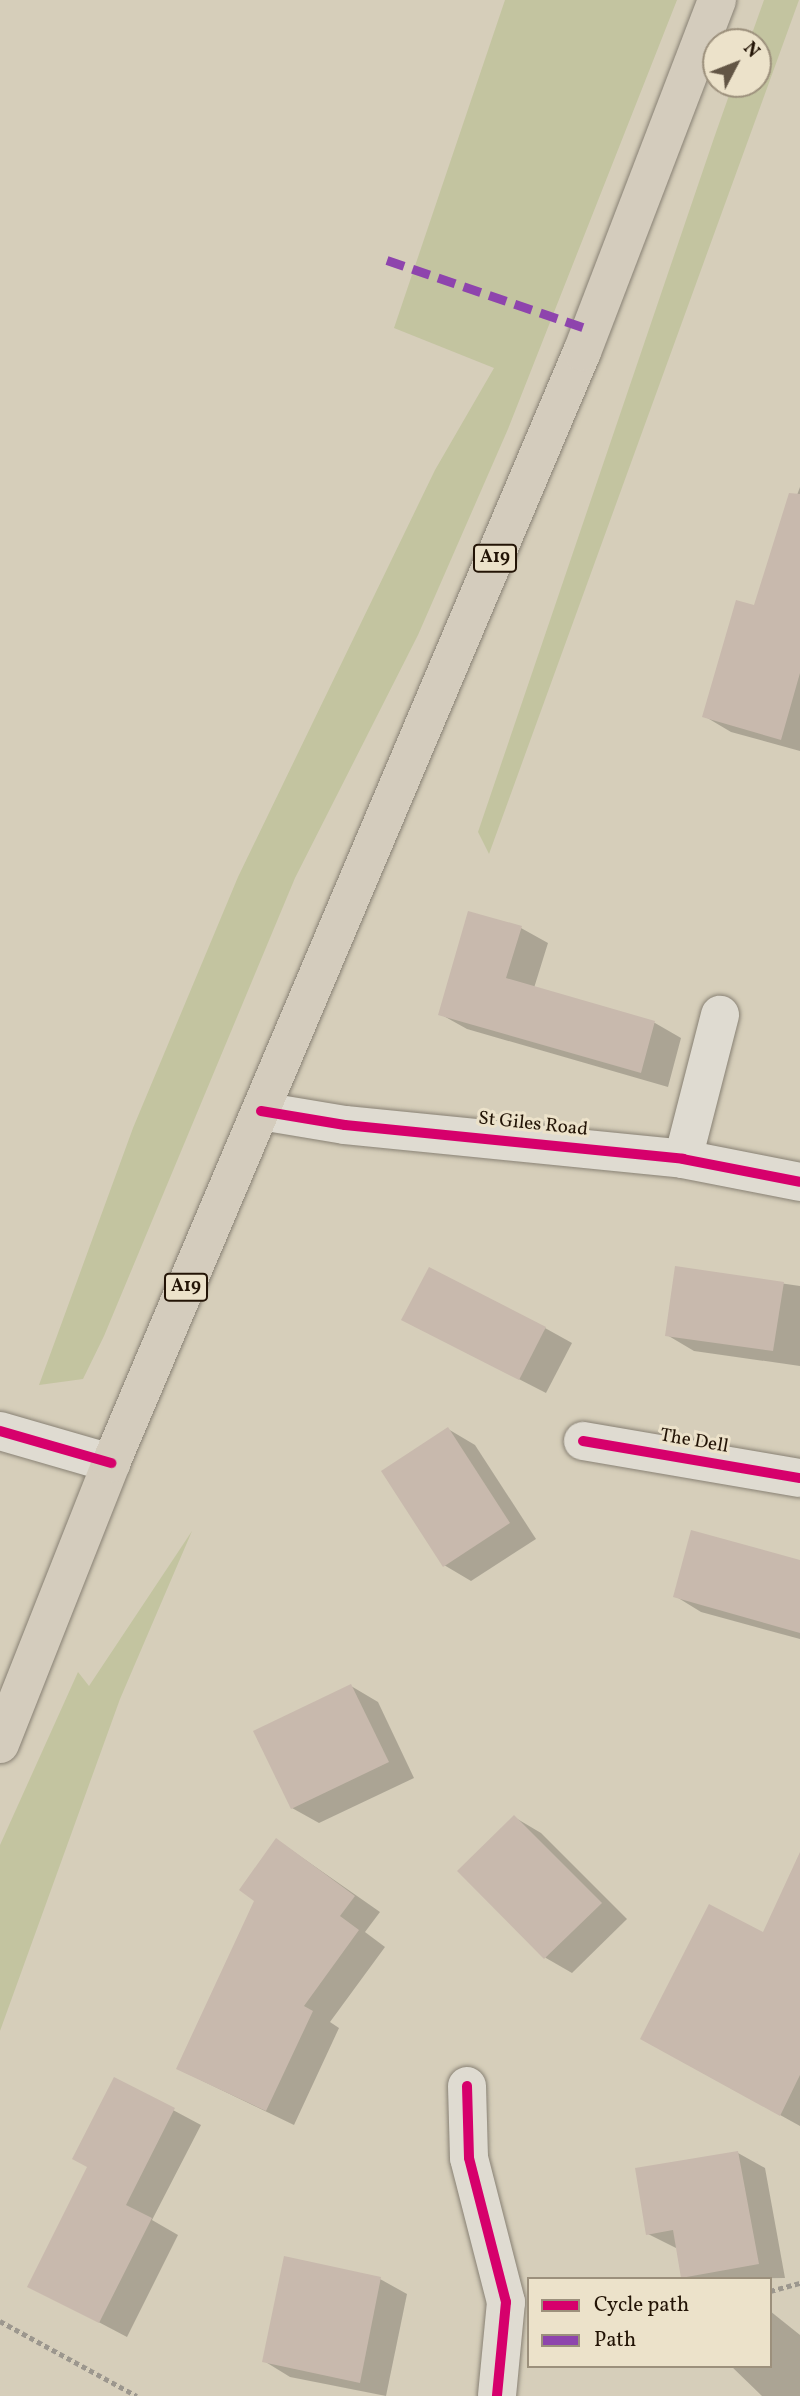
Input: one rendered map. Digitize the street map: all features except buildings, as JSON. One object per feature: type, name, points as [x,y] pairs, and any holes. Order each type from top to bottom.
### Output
[{"type":"highway","name":"A19","points":[[0,1744],[111,1462],[582,352],[718,0]]},
{"type":"street","points":[[683,1159],[720,1015]]},
{"type":"street","name":"St Giles Road","points":[[261,1111],[345,1125],[683,1159],[800,1182]]},
{"type":"street","points":[[0,1431],[111,1462]]},
{"type":"street","name":"The Dell","points":[[583,1441],[800,1478]]},
{"type":"street","points":[[467,2087],[469,2158],[506,2302],[497,2396]]},
{"type":"path","points":[[772,2290],[800,2283]]},
{"type":"path","points":[[0,2321],[137,2396]]},
{"type":"green space","points":[[505,0],[677,0],[508,429],[418,635],[295,878],[104,1336],[83,1379],[39,1385],[133,1128],[238,877],[435,470],[494,368],[394,328]]},
{"type":"green space","points":[[764,0],[799,0],[772,74],[772,28],[754,28]]},
{"type":"green space","points":[[728,98],[763,98],[489,854],[478,832]]},
{"type":"green space","points":[[192,1531],[120,1699],[0,2031],[0,1845],[78,1672],[89,1686]]},
{"type":"marked path","points":[[387,260],[591,330]]},
{"type":"cycle path","points":[[261,1111],[345,1125],[683,1159],[800,1182]]},
{"type":"cycle path","points":[[0,1431],[111,1463]]},
{"type":"cycle path","points":[[583,1441],[800,1478]]},
{"type":"cycle path","points":[[467,2086],[469,2158],[506,2302],[497,2396]]}]
